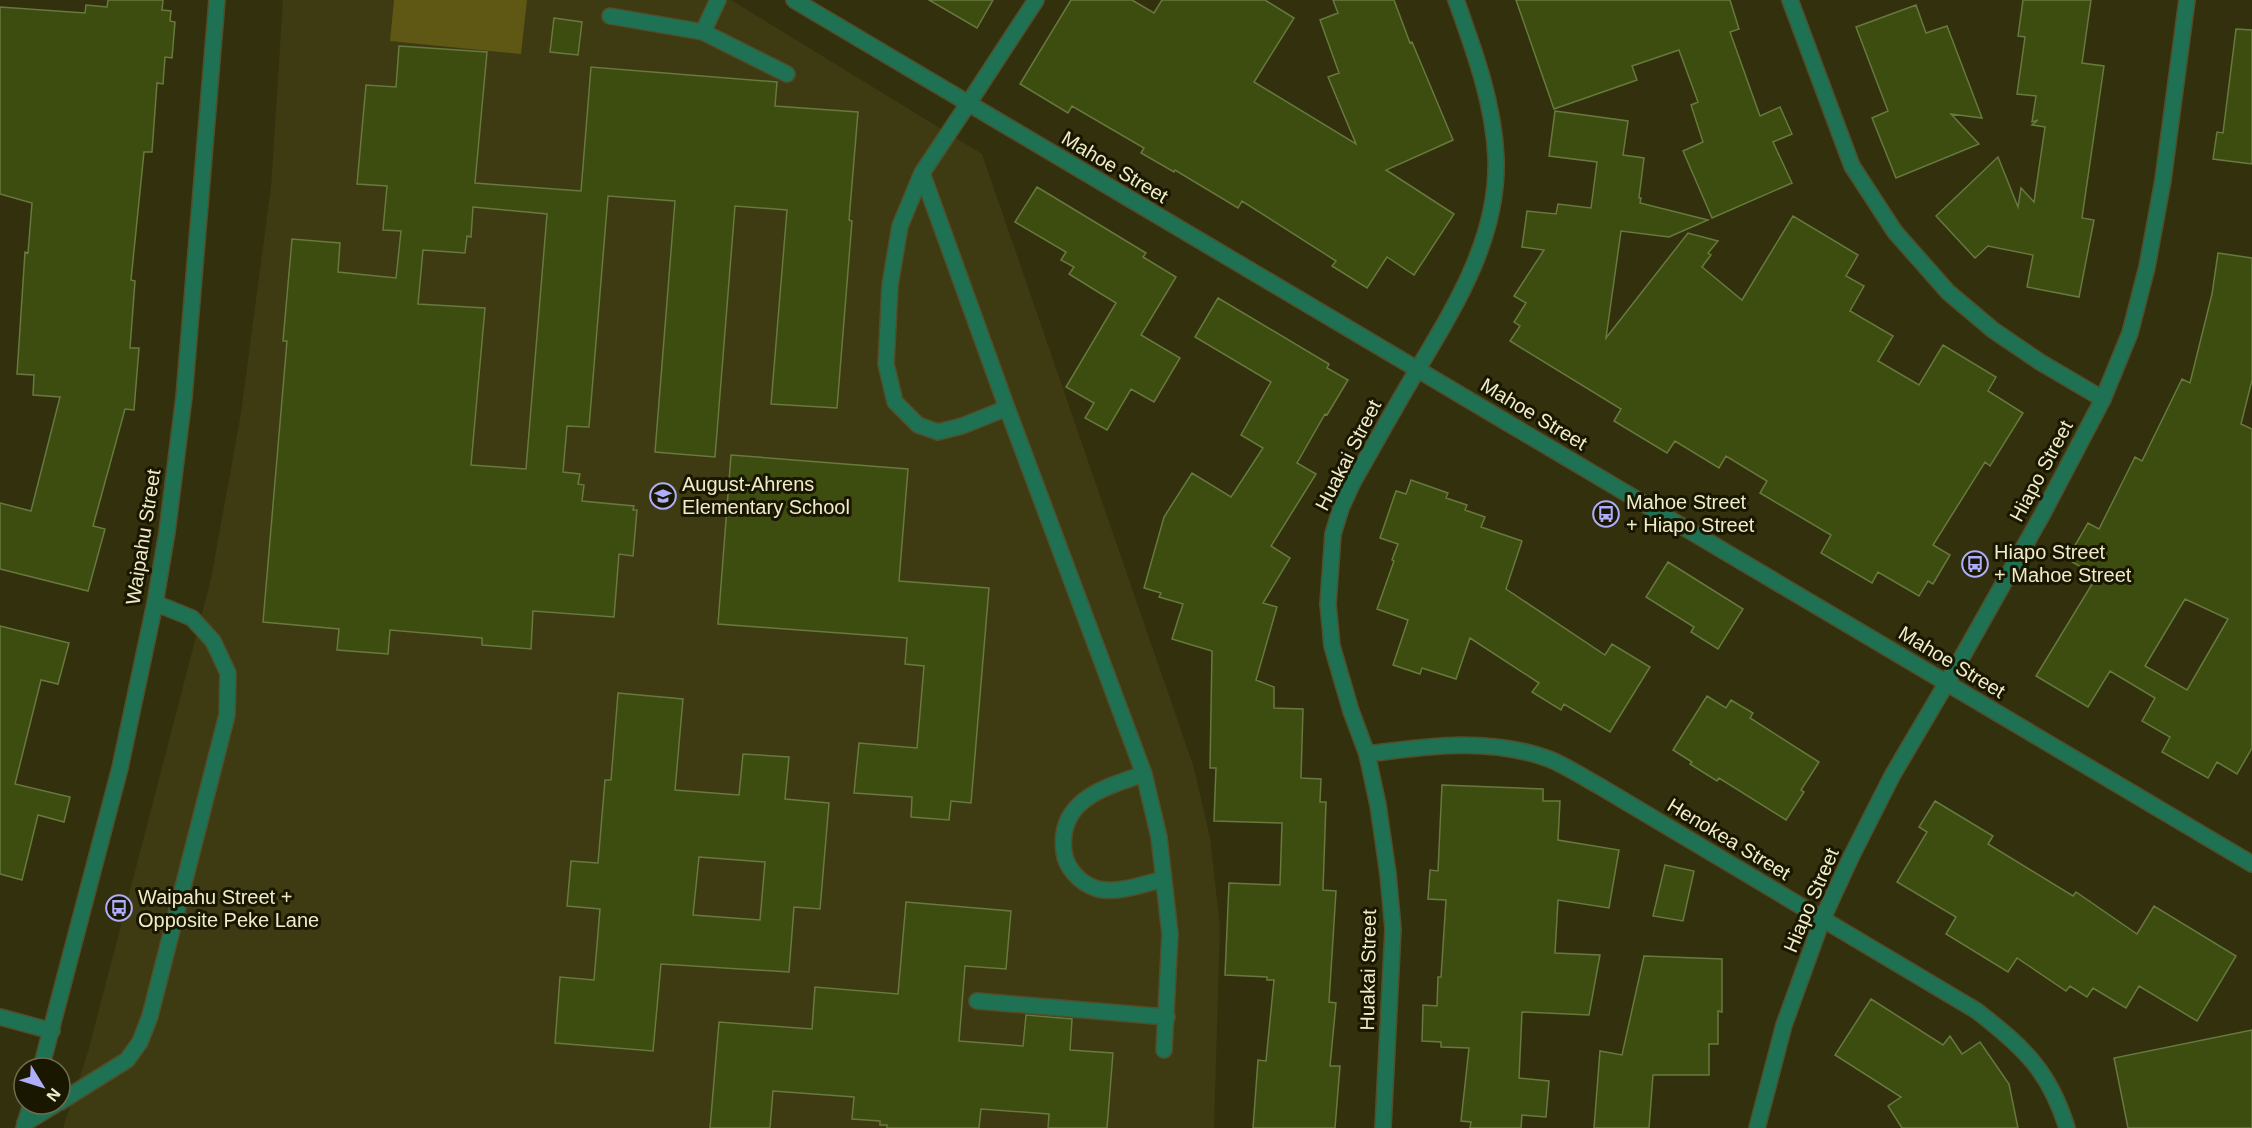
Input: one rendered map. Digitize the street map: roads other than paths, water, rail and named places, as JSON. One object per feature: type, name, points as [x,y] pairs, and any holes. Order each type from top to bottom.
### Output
[{"type":"street","name":"Waipahu Street","points":[[45,1056],[120,768],[155,603],[184,397],[217,0]]},
{"type":"street","points":[[703,32],[718,0]]},
{"type":"street","name":"Mahoe Street","points":[[794,0],[1946,684],[2250,858]]},
{"type":"street","points":[[1007,408],[962,426],[938,432],[918,425],[895,402],[886,364],[890,285],[900,226],[922,173],[1036,0]]},
{"type":"street","name":"Huakai Street","points":[[1383,1128],[1393,928],[1378,805],[1367,754],[1351,711],[1332,646],[1328,604],[1333,534],[1341,508],[1353,482],[1466,285],[1481,249],[1492,210],[1496,158],[1488,105],[1474,51],[1456,0]]},
{"type":"street","points":[[1790,0],[1852,166],[1895,232],[1948,292],[1993,330],[2040,362],[2103,399]]},
{"type":"street","name":"Hiapo Street","points":[[1757,1128],[1784,1025],[1822,920],[1892,776],[2042,515],[2103,399],[2130,333],[2147,267],[2163,180],[2187,0]]},
{"type":"street","points":[[610,16],[703,32],[787,74]]},
{"type":"street","points":[[922,173],[1144,774],[1159,837],[1170,934],[1164,1050]]},
{"type":"street","points":[[72,1094],[127,1060],[140,1042],[150,1016],[227,715],[228,673],[213,641],[192,618],[155,603]]},
{"type":"street","name":"Henokea Street","points":[[1367,754],[1428,746],[1474,744],[1514,749],[1550,760],[1601,787],[1977,1011],[2014,1041],[2038,1066],[2059,1103],[2067,1128]]},
{"type":"street","points":[[1144,774],[1104,788],[1085,799],[1069,816],[1062,837],[1065,859],[1076,876],[1096,889],[1119,890],[1163,879]]},
{"type":"street","points":[[976,1001],[1167,1017]]},
{"type":"street","points":[[0,1017],[52,1031]]},
{"type":"street","points":[[24,1125],[38,1116]]},
{"type":"place","name":"August-Ahrens Elementary School","points":[[663,496]]},
{"type":"place","name":"Mahoe Street + Hiapo Street","points":[[1606,514]]},
{"type":"place","name":"Hiapo Street + Mahoe Street","points":[[1975,564]]},
{"type":"place","name":"Waipahu Street + Opposite Peke Lane","points":[[119,908]]}]
